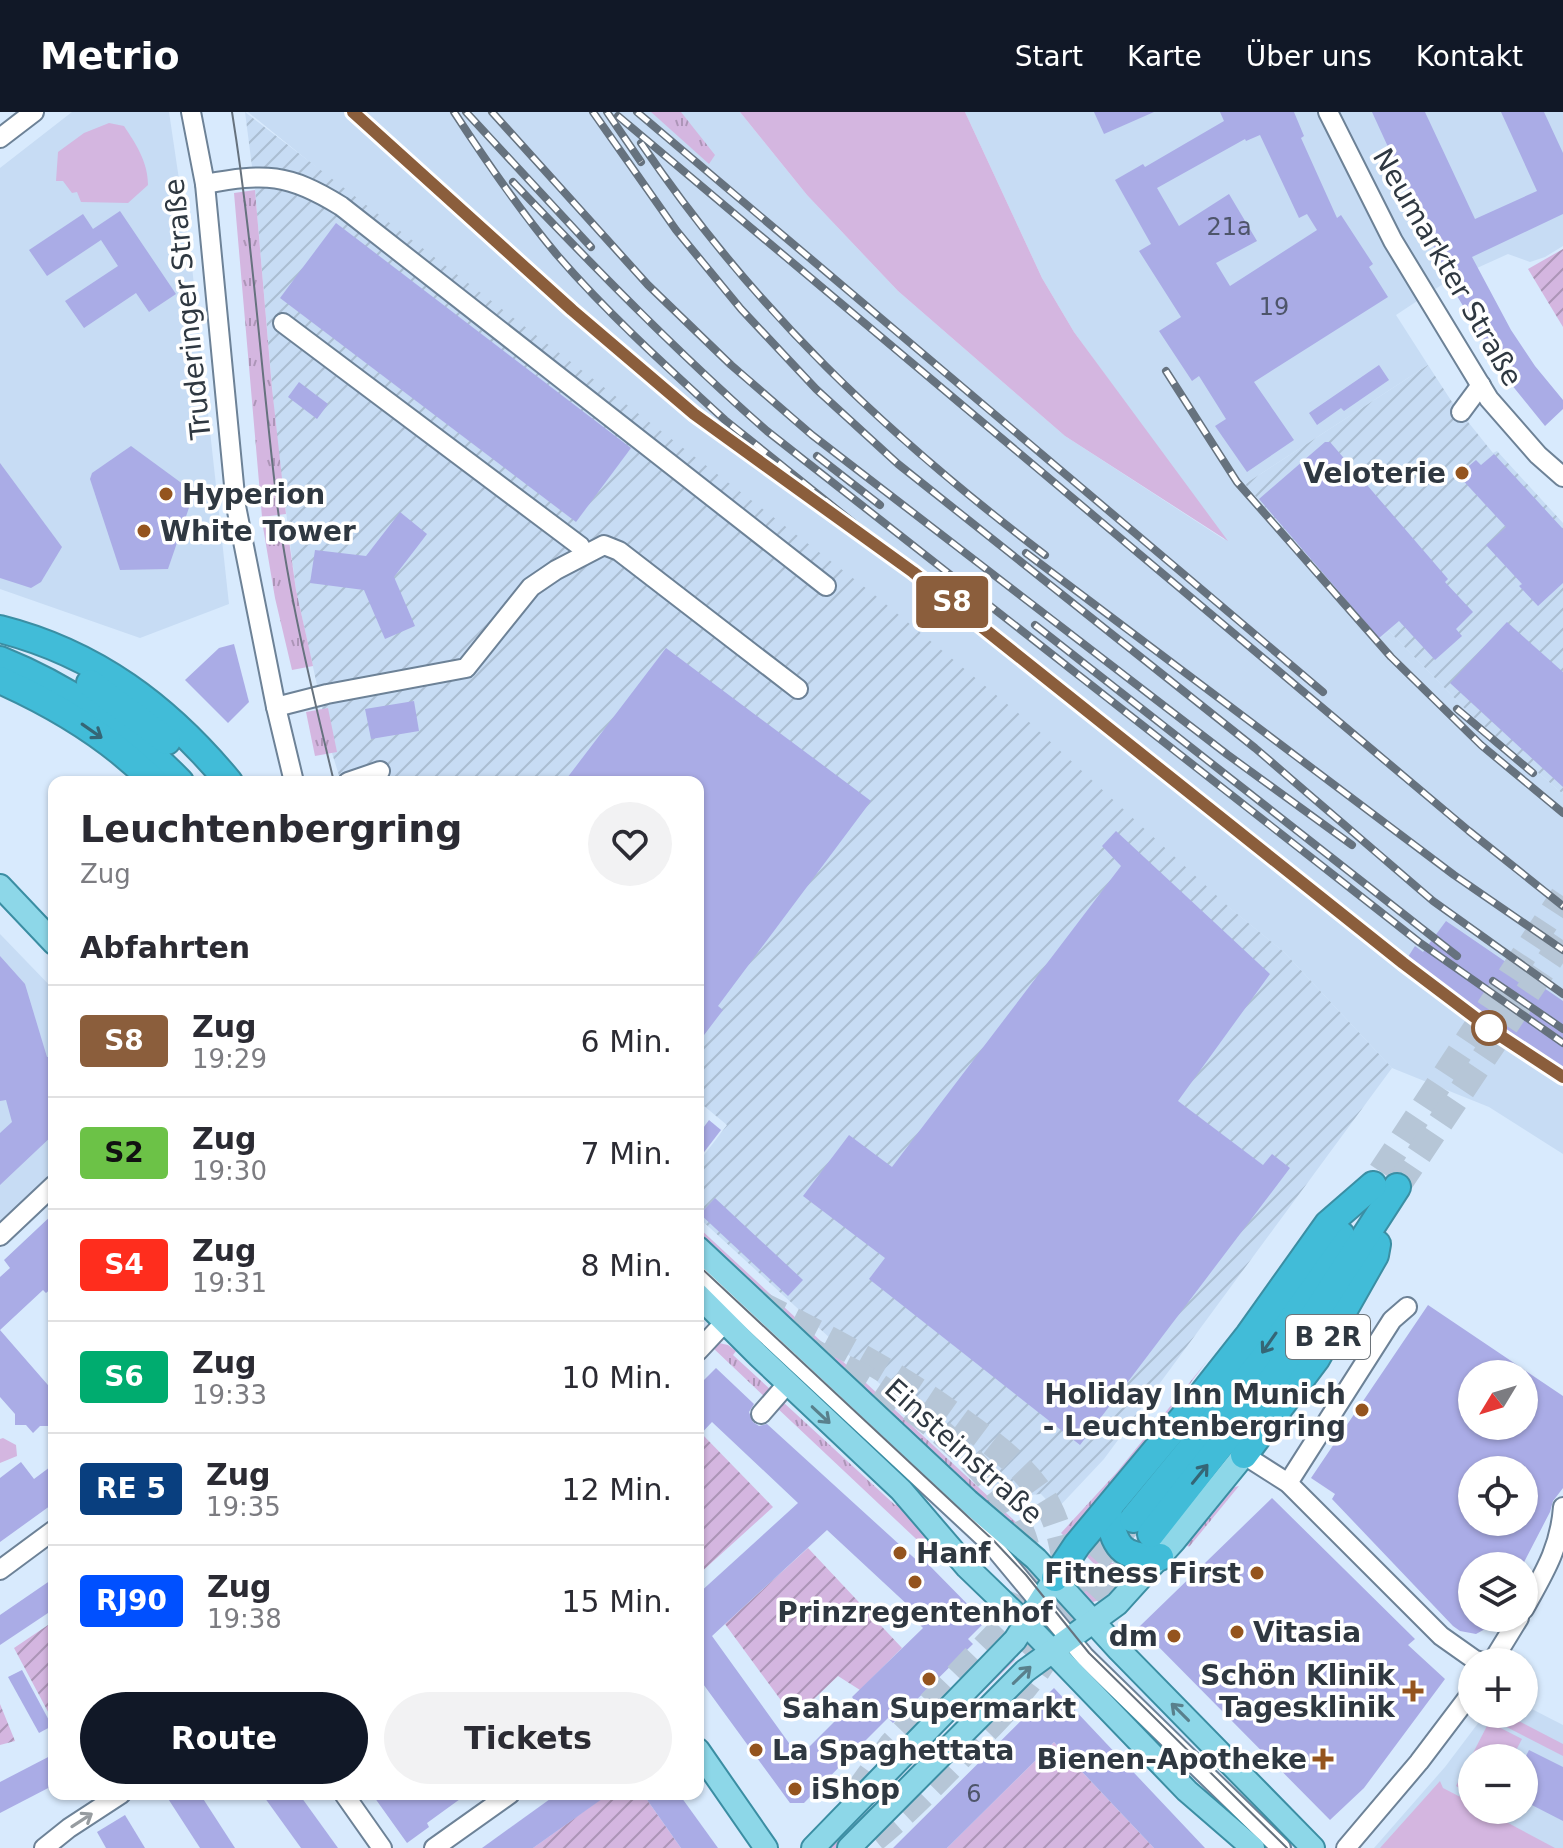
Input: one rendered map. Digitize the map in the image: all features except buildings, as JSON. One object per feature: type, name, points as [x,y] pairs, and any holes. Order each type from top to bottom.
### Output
[{"type":"highway","points":[[0,629],[61,647],[105,672],[175,724],[223,776]]},
{"type":"highway","points":[[0,640],[59,666],[95,687],[154,729],[200,776]]},
{"type":"highway","points":[[0,660],[48,681],[111,720],[173,776]]},
{"type":"highway","points":[[0,680],[77,720],[147,776]]},
{"type":"highway","points":[[1055,1578],[1077,1545],[1240,1346],[1328,1224],[1384,1187]]},
{"type":"highway","name":"B 2R","points":[[1244,1455],[1316,1359],[1375,1255],[1384,1187]]},
{"type":"highway","name":"B 2R","points":[[1148,1537],[1235,1431],[1275,1376],[1384,1187]]},
{"type":"highway","points":[[1108,1510],[1113,1535],[1120,1548],[1135,1557],[1148,1537]]},
{"type":"main road","points":[[0,886],[48,937]]},
{"type":"main road","name":"Einsteinstraße","points":[[704,1254],[948,1483],[1055,1578],[1093,1622],[1313,1848]]},
{"type":"main road","points":[[704,1301],[901,1490],[953,1552],[1026,1624],[1060,1644],[1187,1791],[1253,1848]]},
{"type":"main road","name":"B 2R","points":[[849,1848],[1025,1671],[1117,1604],[1148,1537],[1244,1455]]},
{"type":"main road","points":[[813,1848],[1015,1640],[1055,1578]]},
{"type":"main road","points":[[704,1759],[766,1848]]},
{"type":"street","points":[[0,138],[34,112]]},
{"type":"street","name":"Truderinger Straße","points":[[191,112],[205,184],[236,506],[293,776]]},
{"type":"street","name":"Neumarkter Straße","points":[[1328,112],[1393,241],[1489,399],[1538,455],[1562,473]]},
{"type":"street","points":[[205,184],[259,176],[288,179],[311,187],[341,206],[826,586]]},
{"type":"street","points":[[283,323],[580,546],[585,554]]},
{"type":"street","points":[[1461,412],[1481,385]]},
{"type":"street","points":[[276,707],[327,694],[466,668],[531,587],[604,545],[619,551],[798,689]]},
{"type":"street","points":[[365,776],[380,771]]},
{"type":"street","points":[[0,1236],[48,1191]]},
{"type":"street","points":[[704,1277],[992,1545],[1040,1601],[1060,1644],[1281,1848]]},
{"type":"street","points":[[1288,1483],[1392,1320],[1407,1307]]},
{"type":"street","points":[[704,1345],[725,1322]]},
{"type":"street","points":[[761,1414],[788,1383]]},
{"type":"street","points":[[1244,1455],[1288,1483],[1441,1636],[1458,1648]]},
{"type":"street","points":[[1538,1584],[1561,1533],[1563,1507]]},
{"type":"street","points":[[0,1570],[48,1534]]},
{"type":"street","points":[[1346,1848],[1458,1710]]},
{"type":"street","points":[[44,1848],[112,1800]]},
{"type":"street","points":[[348,1800],[382,1848]]},
{"type":"street","points":[[434,1848],[502,1800]]},
{"type":"shaded area","points":[[72,112],[169,112],[192,267],[229,604],[140,638],[0,589],[0,168]]},
{"type":"shaded area","points":[[245,112],[871,592],[1029,722],[1230,908],[1284,952],[1392,1068],[1104,1459],[1056,1510],[1041,1494],[1018,1496],[1011,1504],[704,1223],[704,1155],[727,1125],[704,1106],[704,776],[339,776],[296,590],[276,433],[255,190]]},
{"type":"shaded area","points":[[248,112],[740,112],[807,195],[898,291],[1065,436],[1225,540],[1074,332],[1042,278],[965,112],[1563,112],[1563,246],[1530,262],[1508,254],[1446,282],[1396,315],[1428,365],[1245,484],[1379,639],[1389,631],[1470,714],[1563,794],[1563,1154],[1489,1107],[1392,1068],[1284,952]]},
{"type":"shaded area","points":[[1428,365],[1452,402],[1493,453],[1497,451],[1563,523],[1563,794],[1470,714],[1389,631],[1379,639],[1245,484]]},
{"type":"shaded area","points":[[0,934],[48,984],[48,1180],[0,1225]]},
{"type":"shaded area","points":[[1538,1712],[1563,1725],[1563,1848],[1374,1848],[1458,1750],[1458,1824],[1538,1824],[1538,1744],[1462,1744],[1474,1728],[1538,1728]]},
{"type":"green space","points":[[651,112],[681,112],[715,155],[709,164]]},
{"type":"green space","points":[[740,112],[965,112],[1042,278],[1074,332],[1228,541],[1065,436],[898,291],[807,195]]},
{"type":"green space","points":[[109,123],[124,126],[133,140],[144,161],[148,185],[128,203],[81,202],[77,192],[72,193],[63,181],[56,181],[58,152],[84,133]]},
{"type":"green space","points":[[255,190],[286,514],[262,517],[234,193]]},
{"type":"green space","points":[[1563,249],[1563,327],[1528,269]]},
{"type":"green space","points":[[287,526],[296,590],[313,666],[292,670],[263,527]]},
{"type":"green space","points":[[328,708],[337,752],[315,756],[306,712]]},
{"type":"green space","points":[[704,1233],[1031,1536],[1028,1541],[704,1241]]},
{"type":"green space","points":[[719,1343],[736,1351],[733,1355],[771,1390],[767,1399],[712,1347]]},
{"type":"green space","points":[[1207,1361],[1137,1454],[1066,1538],[1061,1533],[1117,1472]]},
{"type":"green space","points":[[783,1402],[895,1505],[898,1502],[937,1547],[931,1553],[775,1406]]},
{"type":"green space","points":[[704,1436],[773,1507],[704,1570]]},
{"type":"green space","points":[[0,1439],[16,1445],[17,1456],[0,1463]]},
{"type":"green space","points":[[1239,1486],[1189,1547],[1183,1542],[1227,1489]]},
{"type":"green space","points":[[1095,1543],[1109,1561],[1131,1573],[1119,1588],[1085,1555]]},
{"type":"green space","points":[[808,1548],[902,1648],[860,1690],[838,1676],[794,1718],[725,1624]]},
{"type":"green space","points":[[1075,1567],[1106,1598],[1090,1603],[1068,1579]]},
{"type":"green space","points":[[48,1625],[48,1712],[14,1648]]},
{"type":"green space","points":[[1012,1657],[1015,1660],[924,1750],[913,1772],[836,1848],[830,1848],[906,1773],[919,1752]]},
{"type":"green space","points":[[0,1704],[15,1741],[0,1745]]},
{"type":"green space","points":[[1486,1728],[1501,1728],[1522,1739],[1519,1744],[1478,1744]]},
{"type":"green space","points":[[1508,1728],[1532,1728],[1563,1744],[1563,1756]]},
{"type":"green space","points":[[1054,1742],[1154,1848],[947,1848]]},
{"type":"green space","points":[[1440,1781],[1443,1788],[1458,1796],[1458,1824],[1510,1824],[1555,1848],[1380,1848]]},
{"type":"green space","points":[[600,1800],[647,1800],[681,1848],[533,1848]]},
{"type":"tunnel","points":[[1381,1172],[1563,896]]},
{"type":"tunnel","points":[[1397,1187],[1563,940]]},
{"type":"tunnel","points":[[758,1303],[892,1374],[990,1442],[1022,1471],[1040,1493],[1054,1519],[1062,1548],[1067,1581],[1066,1608],[1058,1634],[1042,1665],[1006,1709],[944,1774],[863,1848]]},
{"type":"tunnel","points":[[810,1350],[864,1378],[903,1403],[972,1461],[1010,1509],[1023,1534],[1030,1568],[1023,1597],[1012,1618],[892,1744],[852,1799]]},
{"type":"tunnel","points":[[1017,1647],[1128,1525]]},
{"type":"tunnel","points":[[1066,1625],[1146,1540]]},
{"type":"tram line","points":[[232,112],[246,210],[282,538],[333,776]]},
{"type":"tram line","points":[[704,1271],[994,1541],[1026,1575],[1089,1653],[1287,1848]]},
{"type":"railway","points":[[353,112],[606,339],[765,466]]},
{"type":"railway","points":[[454,112],[504,186],[577,278],[725,420],[1403,963],[1493,1031],[1563,1077]]},
{"type":"railway","points":[[466,112],[591,247]]},
{"type":"railway","points":[[492,112],[648,285],[731,365],[812,435],[1228,755],[1352,845]]},
{"type":"railway","points":[[593,112],[676,230],[741,309],[816,389],[898,464],[1255,748],[1433,901],[1563,994]]},
{"type":"railway","points":[[607,112],[641,162]]},
{"type":"railway","points":[[637,112],[1323,692]]},
{"type":"railway","points":[[618,116],[1469,831],[1563,906]]},
{"type":"railway","points":[[641,143],[730,261],[826,366],[930,463],[1045,555]]},
{"type":"railway","points":[[513,182],[637,310],[767,431],[1419,942],[1563,1043]]},
{"type":"railway","points":[[1166,371],[1237,482],[1391,657],[1481,745],[1563,813]]},
{"type":"railway","points":[[817,456],[880,505]]},
{"type":"railway","points":[[1026,553],[1454,875],[1563,950]]},
{"type":"railway","points":[[1035,625],[1457,956]]},
{"type":"railway","points":[[1457,709],[1533,773]]},
{"type":"railway","points":[[1493,981],[1563,1029]]},
{"type":"train","name":"S8","points":[[353,112],[572,310],[694,414],[913,572],[1444,995],[1563,1077]]},
{"type":"place","name":"Veloterie","points":[[1462,473]]},
{"type":"place","name":"Hyperion","points":[[166,494]]},
{"type":"place","name":"White Tower","points":[[144,531]]},
{"type":"place","name":"Holiday Inn Munich - Leuchtenbergring","points":[[1362,1410]]},
{"type":"place","name":"Hanf","points":[[900,1553]]},
{"type":"place","name":"Fitness First","points":[[1257,1573]]},
{"type":"place","name":"Prinzregentenhof","points":[[915,1582]]},
{"type":"place","name":"Vitasia","points":[[1237,1632]]},
{"type":"place","name":"dm","points":[[1174,1636]]},
{"type":"place","name":"Sahan Supermarkt","points":[[929,1679]]},
{"type":"place","name":"Schön Klinik Tagesklinik","points":[[1413,1691]]},
{"type":"place","name":"La Spaghettata","points":[[756,1750]]},
{"type":"place","name":"Bienen-Apotheke","points":[[1323,1759]]},
{"type":"place","name":"iShop","points":[[795,1789]]}]
